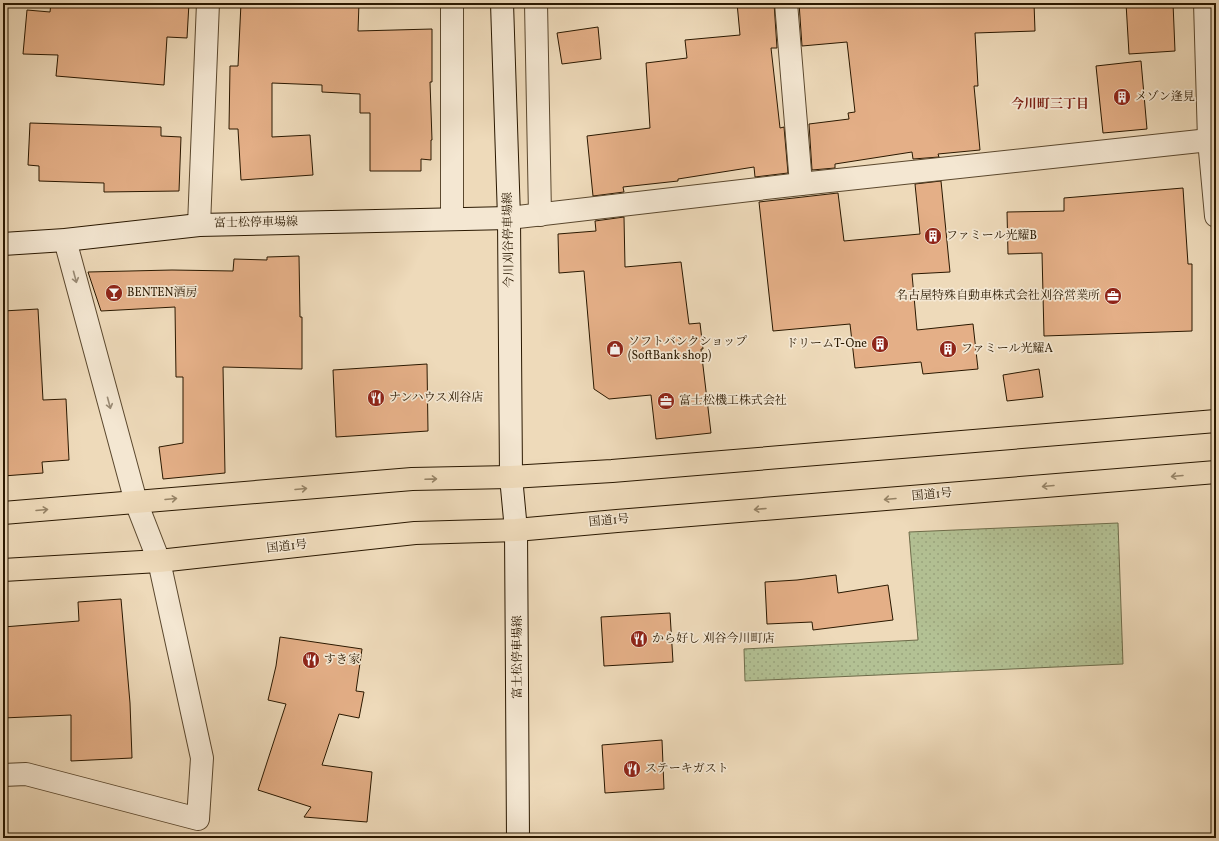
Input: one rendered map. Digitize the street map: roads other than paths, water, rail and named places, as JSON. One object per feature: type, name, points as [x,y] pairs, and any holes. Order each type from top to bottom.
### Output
[{"type":"highway","points":[[3,513],[412,479],[511,477],[620,470],[1216,421]]},
{"type":"highway","name":"国道1号","points":[[3,570],[159,561],[415,534],[516,530],[617,520],[1216,472]]},
{"type":"street","points":[[199,225],[208,3]]},
{"type":"street","points":[[452,3],[452,219]]},
{"type":"street","name":"今川刈谷停車場線","points":[[502,3],[509,218],[511,477]]},
{"type":"street","points":[[536,3],[540,215]]},
{"type":"street","points":[[786,3],[801,184]]},
{"type":"street","points":[[1205,3],[1216,216]]},
{"type":"street","name":"富士松停車場線","points":[[3,244],[65,240],[199,225],[509,218],[801,184],[1212,141]]},
{"type":"street","points":[[3,775],[26,774],[197,829],[202,758],[159,561],[136,502],[65,240]]},
{"type":"street","name":"富士松停車場線","points":[[511,477],[516,530],[518,838]]},
{"type":"place","name":"メゾン逢見","points":[[1122,97]]},
{"type":"place","name":"ファミール光耀B","points":[[933,236]]},
{"type":"place","name":"BENTEN酒房","points":[[114,293]]},
{"type":"place","name":"名古屋特殊自動車株式会社刈谷営業所","points":[[1113,296]]},
{"type":"place","name":"ドリームT-One","points":[[880,344]]},
{"type":"place","name":"ソフトバンクショップ (SoftBank shop)","points":[[615,349]]},
{"type":"place","name":"ファミール光耀A","points":[[948,349]]},
{"type":"place","name":"ナンハウス刈谷店","points":[[376,398]]},
{"type":"place","name":"富士松機工株式会社","points":[[666,401]]},
{"type":"place","name":"から好し 刈谷今川町店","points":[[639,639]]},
{"type":"place","name":"すき家","points":[[311,660]]},
{"type":"place","name":"ステーキガスト","points":[[632,769]]},
{"type":"district","name":"今川町三丁目","points":[[1050,105]]}]
